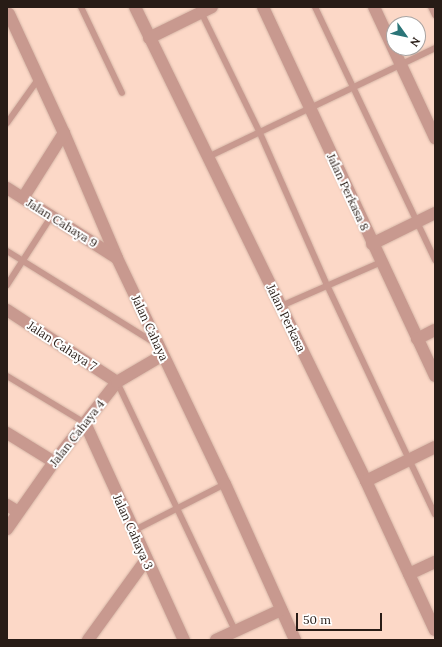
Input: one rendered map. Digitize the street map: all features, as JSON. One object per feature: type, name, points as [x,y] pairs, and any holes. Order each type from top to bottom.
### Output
[{"type":"street","name":"Jalan Perkasa","points":[[135,7],[366,481],[435,630]]},
{"type":"street","name":"Jalan Perkasa 8","points":[[263,7],[372,244],[435,376]]},
{"type":"street","points":[[374,7],[435,138]]},
{"type":"street","points":[[149,38],[204,9]]},
{"type":"street","name":"Jalan Cahaya","points":[[10,13],[64,133],[117,258],[225,484],[295,640]]},
{"type":"street","points":[[23,198],[64,133]]},
{"type":"street","name":"Jalan Cahaya 9","points":[[7,188],[117,258]]},
{"type":"street","points":[[372,244],[435,213]]},
{"type":"street","name":"Jalan Cahaya 7","points":[[7,310],[117,382]]},
{"type":"street","points":[[417,339],[435,330]]},
{"type":"street","name":"Jalan Cahaya 4","points":[[7,528],[54,462],[117,382],[160,350]]},
{"type":"street","name":"Jalan Cahaya 3","points":[[85,423],[146,560],[184,640]]},
{"type":"street","points":[[7,433],[54,462]]},
{"type":"street","points":[[366,481],[435,447]]},
{"type":"street","points":[[7,505],[18,512]]},
{"type":"street","points":[[88,640],[146,560]]},
{"type":"street","points":[[409,574],[435,562]]},
{"type":"street","points":[[216,640],[281,610]]},
{"type":"lane","points":[[81,7],[122,93]]},
{"type":"lane","points":[[315,7],[435,260]]},
{"type":"lane","points":[[431,7],[435,15]]},
{"type":"lane","points":[[204,9],[328,285],[434,509]]},
{"type":"lane","points":[[208,157],[435,48]]},
{"type":"lane","points":[[7,123],[39,78]]},
{"type":"lane","points":[[7,285],[51,217]]},
{"type":"lane","points":[[7,251],[160,350]]},
{"type":"lane","points":[[281,306],[381,262]]},
{"type":"lane","points":[[7,376],[85,423]]},
{"type":"lane","points":[[117,382],[235,631]]},
{"type":"lane","points":[[133,531],[225,484]]}]
